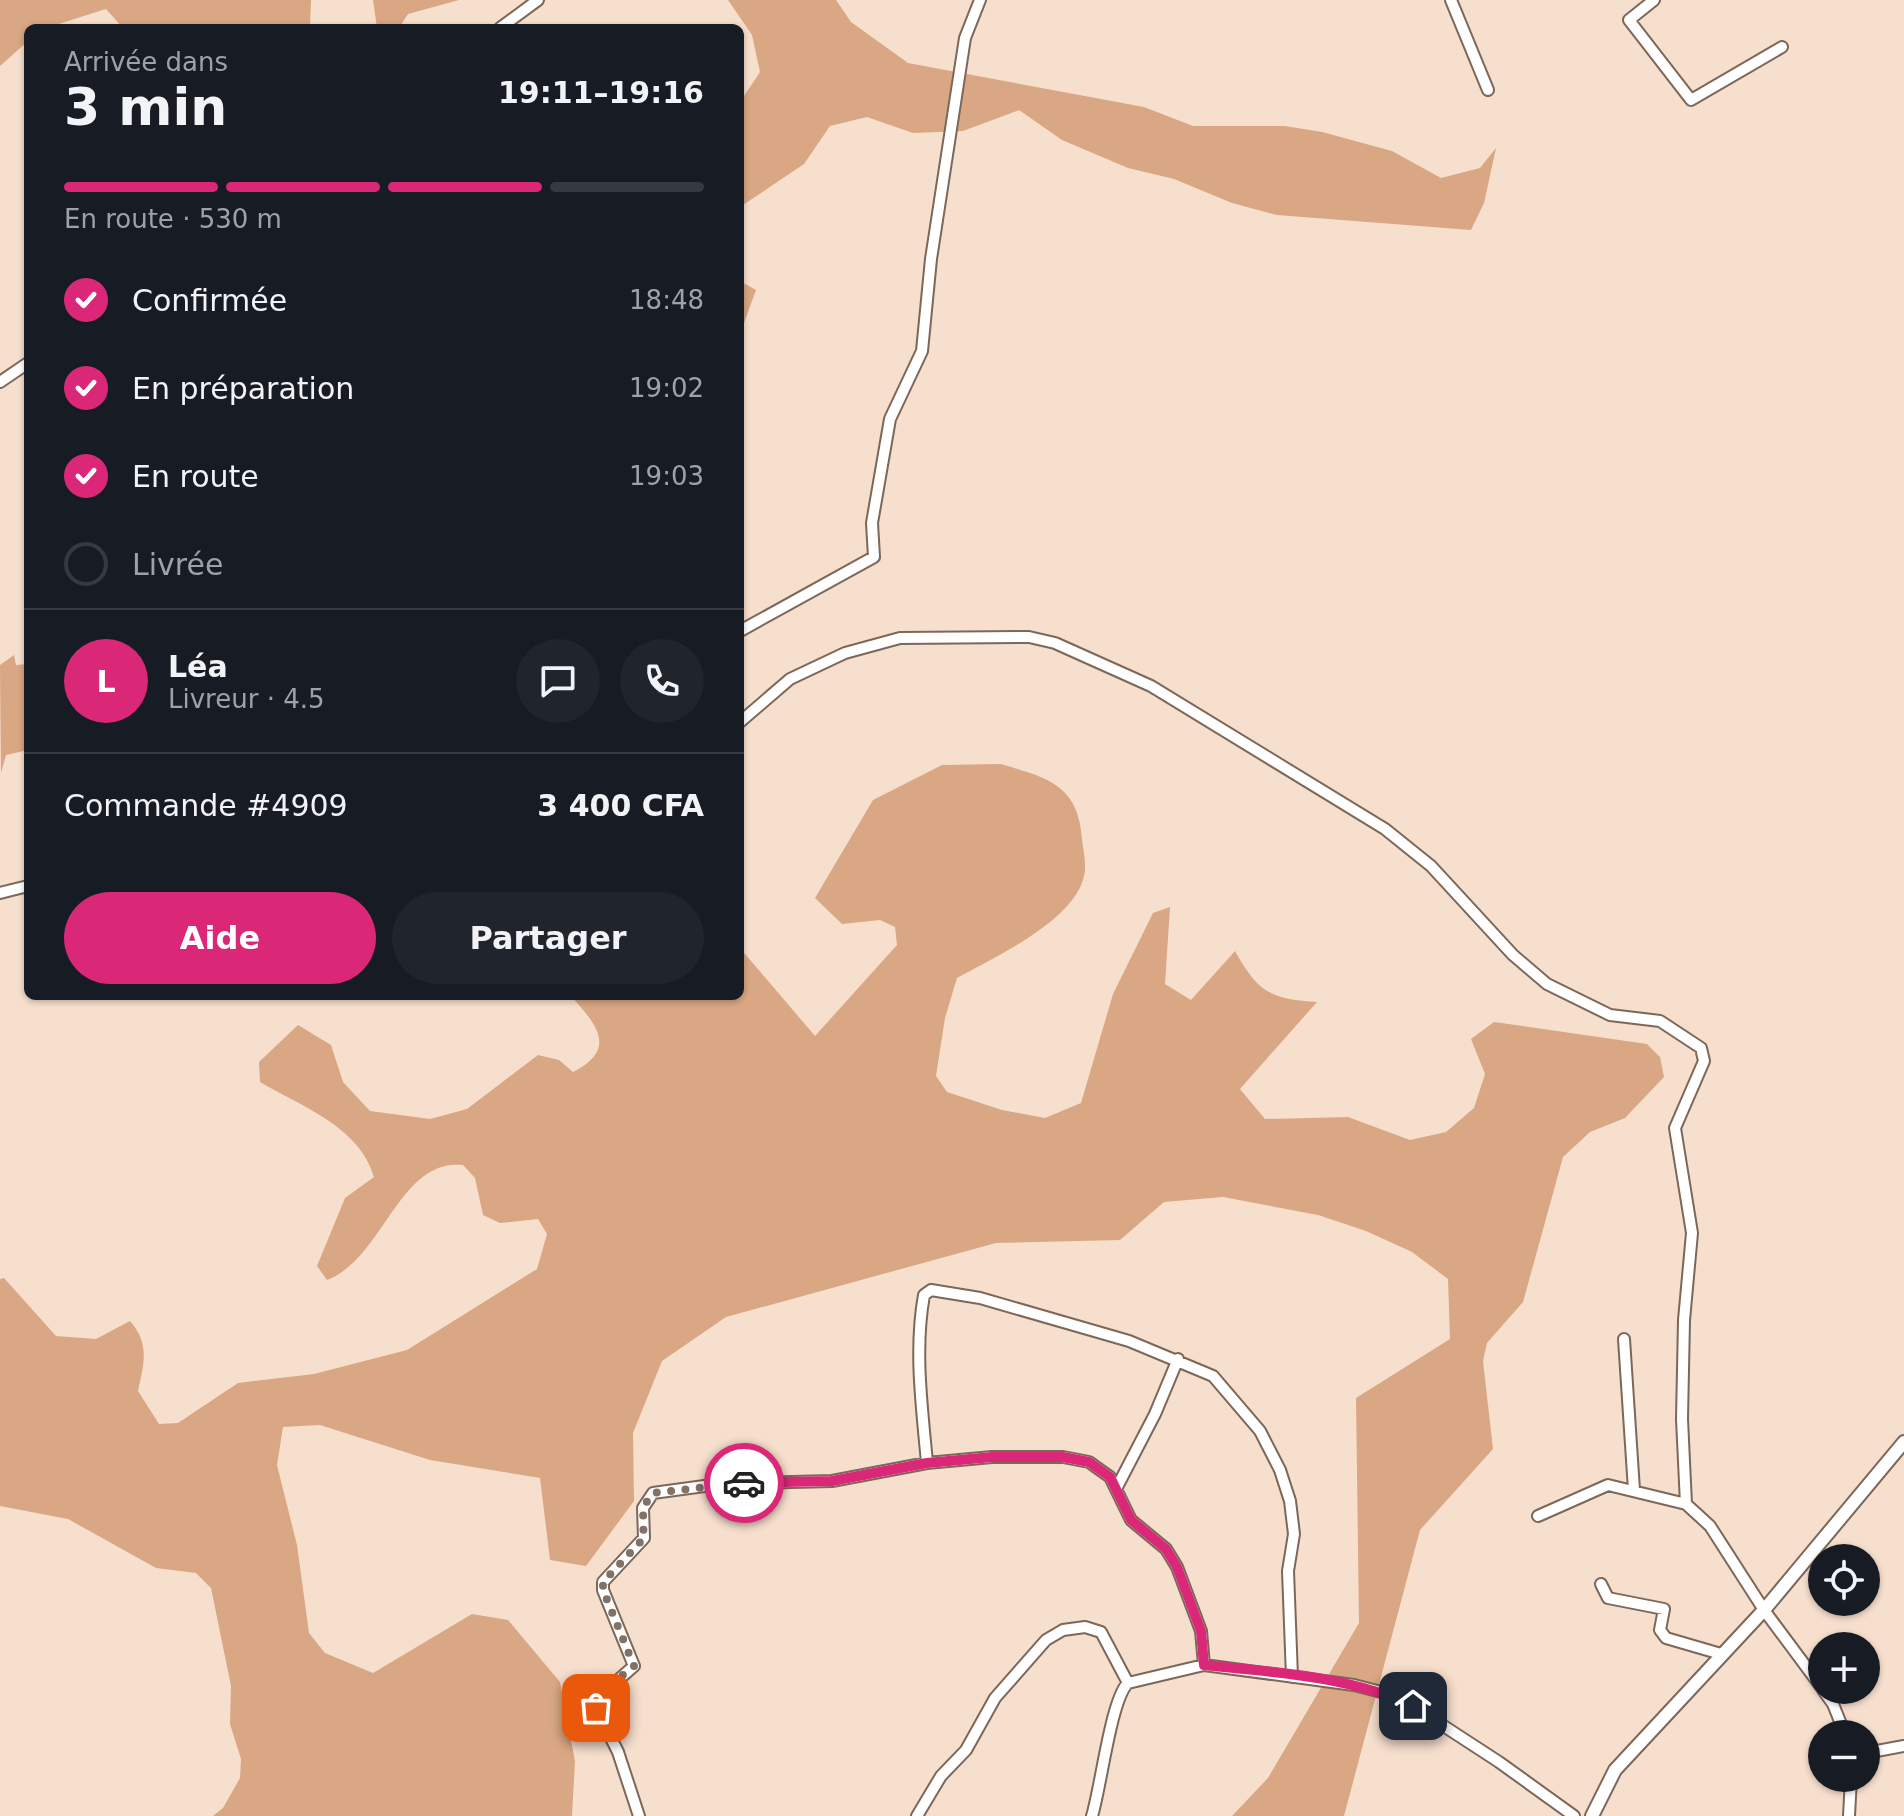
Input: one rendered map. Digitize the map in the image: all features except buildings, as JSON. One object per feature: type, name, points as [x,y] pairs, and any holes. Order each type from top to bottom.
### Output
[{"type":"street","points":[[505,24],[538,0]]},
{"type":"street","points":[[744,629],[874,557],[872,523],[890,419],[922,351],[931,259],[965,38],[980,0]]},
{"type":"street","points":[[1451,0],[1488,90]]},
{"type":"street","points":[[1654,0],[1629,20],[1691,100],[1782,47]]},
{"type":"street","points":[[0,382],[24,366]]},
{"type":"street","points":[[744,719],[790,679],[845,653],[900,638],[1029,637],[1055,643],[1151,686],[1385,829],[1431,866],[1513,955],[1547,984],[1610,1015],[1660,1021],[1701,1048],[1704,1061],[1675,1128],[1692,1233],[1683,1348],[1686,1504]]},
{"type":"street","points":[[0,893],[24,887]]},
{"type":"street","points":[[927,1463],[919,1363],[924,1295],[931,1290],[980,1298],[1178,1359],[1213,1376],[1260,1431],[1280,1470],[1290,1501],[1294,1534],[1288,1571],[1292,1677]]},
{"type":"street","points":[[1624,1339],[1634,1490]]},
{"type":"street","points":[[1116,1489],[1155,1414],[1178,1359]]},
{"type":"street","points":[[1592,1816],[1615,1770],[1764,1610],[1904,1442]]},
{"type":"street","points":[[639,1816],[618,1752],[596,1708],[608,1687],[634,1666],[603,1590],[603,1582],[644,1538],[643,1508],[653,1493],[719,1484],[832,1481],[927,1463],[992,1457],[1063,1457],[1101,1468],[1116,1489],[1131,1520],[1166,1549],[1177,1567],[1201,1631],[1204,1665]]},
{"type":"street","points":[[1538,1516],[1601,1486],[1634,1490],[1686,1504],[1710,1526],[1764,1610],[1808,1669]]},
{"type":"street","points":[[1601,1584],[1608,1598],[1664,1609],[1660,1630],[1666,1638],[1721,1654]]},
{"type":"street","points":[[917,1816],[941,1776],[966,1750],[995,1698],[1046,1640],[1063,1630],[1085,1627],[1101,1632],[1128,1683]]},
{"type":"street","points":[[1092,1816],[1101,1787],[1120,1690],[1128,1683],[1204,1665],[1354,1685],[1389,1694],[1413,1706],[1574,1816]]},
{"type":"street","points":[[1880,1750],[1904,1746]]},
{"type":"street","points":[[1849,1816],[1850,1792]]},
{"type":"shaded area","points":[[0,0],[311,0],[310,24],[119,24],[106,9],[59,24],[24,24],[24,45],[0,66]]},
{"type":"shaded area","points":[[373,0],[459,0],[408,14],[402,24],[376,24]]},
{"type":"shaded area","points":[[728,0],[836,0],[851,22],[908,63],[1144,107],[1193,126],[1285,126],[1322,132],[1392,151],[1441,178],[1480,168],[1496,148],[1484,203],[1471,230],[1277,215],[1232,203],[1174,179],[1128,168],[1062,140],[1019,110],[963,131],[913,133],[867,117],[830,126],[804,164],[744,204],[744,96],[760,72],[752,35]]},
{"type":"shaded area","points":[[744,283],[756,290],[744,323]]},
{"type":"shaded area","points":[[14,655],[16,665],[24,664],[24,751],[6,755],[1,773],[0,665]]},
{"type":"shaded area","points":[[1001,764],[1046,779],[1057,786],[1074,806],[1079,821],[1085,872],[1077,892],[1049,923],[957,978],[945,1018],[936,1076],[947,1092],[1002,1110],[1045,1118],[1081,1103],[1113,994],[1153,913],[1170,907],[1165,984],[1191,1000],[1235,951],[1251,976],[1267,991],[1288,999],[1317,1002],[1240,1089],[1265,1119],[1348,1117],[1410,1140],[1446,1132],[1474,1108],[1485,1074],[1471,1039],[1494,1022],[1647,1044],[1660,1057],[1664,1077],[1625,1118],[1590,1132],[1563,1157],[1523,1302],[1487,1343],[1483,1361],[1493,1449],[1420,1530],[1344,1816],[1232,1816],[1268,1778],[1359,1623],[1356,1398],[1450,1339],[1448,1279],[1412,1252],[1366,1231],[1318,1215],[1223,1197],[1164,1202],[1120,1240],[996,1243],[726,1317],[662,1361],[633,1433],[634,1501],[586,1566],[550,1560],[540,1478],[430,1460],[320,1425],[283,1427],[277,1465],[297,1545],[309,1633],[325,1653],[373,1673],[472,1614],[508,1620],[560,1682],[575,1761],[572,1816],[213,1816],[223,1808],[240,1778],[241,1759],[230,1724],[231,1686],[211,1588],[196,1573],[156,1568],[68,1519],[0,1506],[0,1279],[4,1278],[56,1336],[96,1339],[130,1321],[141,1338],[144,1354],[138,1391],[159,1424],[178,1423],[238,1383],[314,1374],[407,1350],[537,1269],[547,1234],[538,1219],[500,1223],[483,1215],[475,1178],[463,1165],[441,1167],[423,1177],[407,1193],[363,1252],[347,1268],[327,1280],[317,1266],[345,1198],[374,1177],[367,1160],[343,1131],[260,1082],[259,1062],[298,1025],[331,1045],[343,1082],[370,1111],[430,1119],[467,1109],[538,1055],[559,1060],[573,1072],[587,1063],[599,1045],[599,1036],[589,1017],[574,1000],[744,1000],[744,953],[815,1036],[897,945],[895,927],[880,920],[842,924],[815,898],[873,800],[942,765]]},
{"type":"way so far","points":[[596,1708],[600,1696],[608,1687],[634,1666],[634,1659],[603,1590],[603,1582],[643,1541],[643,1508],[647,1500],[653,1493],[744,1483]]},
{"type":"route","points":[[744,1483],[832,1481],[927,1463],[992,1457],[1063,1457],[1089,1462],[1110,1477],[1131,1520],[1166,1549],[1177,1567],[1201,1631],[1204,1665],[1354,1685],[1389,1694],[1413,1706]]}]
